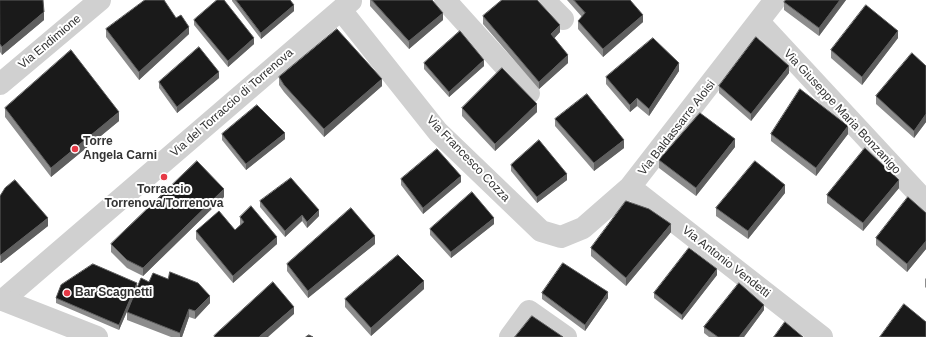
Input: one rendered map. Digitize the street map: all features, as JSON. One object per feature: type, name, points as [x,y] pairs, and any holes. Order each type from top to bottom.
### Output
[{"type":"street","points":[[445,0],[529,93]]},
{"type":"street","points":[[544,0],[563,19]]},
{"type":"street","name":"Via Baldassarre Aloisi","points":[[561,237],[583,228],[630,187],[775,0]]},
{"type":"street","name":"Via Endimione","points":[[0,84],[87,4]]},
{"type":"street","name":"Via Francesco Cozza","points":[[346,5],[438,132],[541,231],[561,237]]},
{"type":"street","name":"Via del Torraccio di Torrenova","points":[[2,299],[346,5]]},
{"type":"street","name":"Via Giuseppe Maria Bonzanigo","points":[[759,22],[926,202]]},
{"type":"street","name":"Via Antonio Vendetti","points":[[630,187],[822,337]]},
{"type":"street","points":[[2,299],[97,337]]},
{"type":"street","points":[[510,337],[529,311],[566,337]]},
{"type":"building","points":[[0,0],[43,0],[44,12],[2,47],[0,44]]},
{"type":"building","points":[[145,0],[164,0],[176,18],[181,15],[189,27],[139,72],[106,29]]},
{"type":"building","points":[[217,0],[224,0],[254,38],[228,61],[194,20]]},
{"type":"building","points":[[236,0],[290,0],[294,5],[261,33]]},
{"type":"building","points":[[372,0],[432,0],[443,13],[409,41]]},
{"type":"building","points":[[502,0],[537,0],[560,25],[551,34],[568,55],[539,82],[483,16]]},
{"type":"building","points":[[574,0],[630,0],[643,15],[603,49],[578,21],[585,13]]},
{"type":"building","points":[[786,0],[840,0],[819,28],[784,2]]},
{"type":"building","points":[[866,5],[898,31],[862,77],[831,50]]},
{"type":"building","points":[[337,29],[382,79],[324,129],[284,85],[279,77]]},
{"type":"building","points":[[460,31],[484,60],[449,92],[424,63]]},
{"type":"building","points":[[756,37],[789,66],[751,114],[719,86]]},
{"type":"building","points":[[653,38],[679,63],[649,109],[637,98],[630,105],[606,77]]},
{"type":"building","points":[[199,47],[219,72],[177,107],[159,82]]},
{"type":"building","points":[[71,50],[119,112],[51,168],[5,108]]},
{"type":"building","points":[[912,53],[926,66],[926,114],[914,131],[876,96]]},
{"type":"building","points":[[502,68],[537,104],[495,144],[462,108]]},
{"type":"building","points":[[800,89],[848,126],[816,168],[771,134]]},
{"type":"building","points":[[587,94],[624,140],[594,163],[555,119]]},
{"type":"building","points":[[257,105],[285,133],[246,164],[222,134]]},
{"type":"building","points":[[700,113],[735,139],[696,188],[659,160]]},
{"type":"building","points":[[539,140],[567,174],[537,197],[511,165]]},
{"type":"building","points":[[865,148],[899,180],[863,223],[827,195]]},
{"type":"building","points":[[437,149],[461,176],[423,208],[401,179]]},
{"type":"building","points":[[197,161],[224,189],[143,268],[127,260],[111,244]]},
{"type":"building","points":[[755,161],[785,185],[748,231],[716,208]]},
{"type":"building","points":[[291,178],[319,210],[307,222],[302,215],[285,231],[260,201]]},
{"type":"building","points":[[15,180],[48,218],[0,255],[0,196],[5,188]]},
{"type":"building","points":[[472,192],[494,218],[451,252],[430,229]]},
{"type":"building","points":[[908,197],[926,213],[926,241],[907,264],[876,238]]},
{"type":"building","points":[[626,201],[649,209],[671,224],[626,278],[591,248]]},
{"type":"building","points":[[251,206],[277,237],[233,276],[196,231],[219,211],[235,230],[244,222],[240,217]]},
{"type":"building","points":[[351,208],[375,236],[308,291],[287,264]]},
{"type":"building","points":[[689,248],[717,269],[682,315],[654,293]]},
{"type":"building","points":[[398,255],[424,281],[371,328],[345,299]]},
{"type":"building","points":[[563,263],[608,292],[585,325],[542,293]]},
{"type":"building","points":[[93,264],[137,283],[119,325],[56,298],[61,285]]},
{"type":"building","points":[[170,272],[198,283],[210,296],[195,311],[189,309],[180,333],[127,312],[141,278],[149,282],[153,273],[168,279]]},
{"type":"building","points":[[273,282],[294,307],[259,337],[214,336]]},
{"type":"building","points":[[739,283],[764,305],[739,337],[718,337],[704,327]]},
{"type":"building","points":[[904,304],[926,322],[926,337],[880,337]]},
{"type":"building","points":[[532,316],[563,337],[515,337]]},
{"type":"building","points":[[785,322],[803,337],[774,337]]},
{"type":"place","name":"Torre Angela Carni","points":[[75,149]]},
{"type":"place","name":"Torraccio Torrenova/Torrenova","points":[[164,177]]},
{"type":"place","name":"Bar Scagnetti","points":[[67,293]]}]
